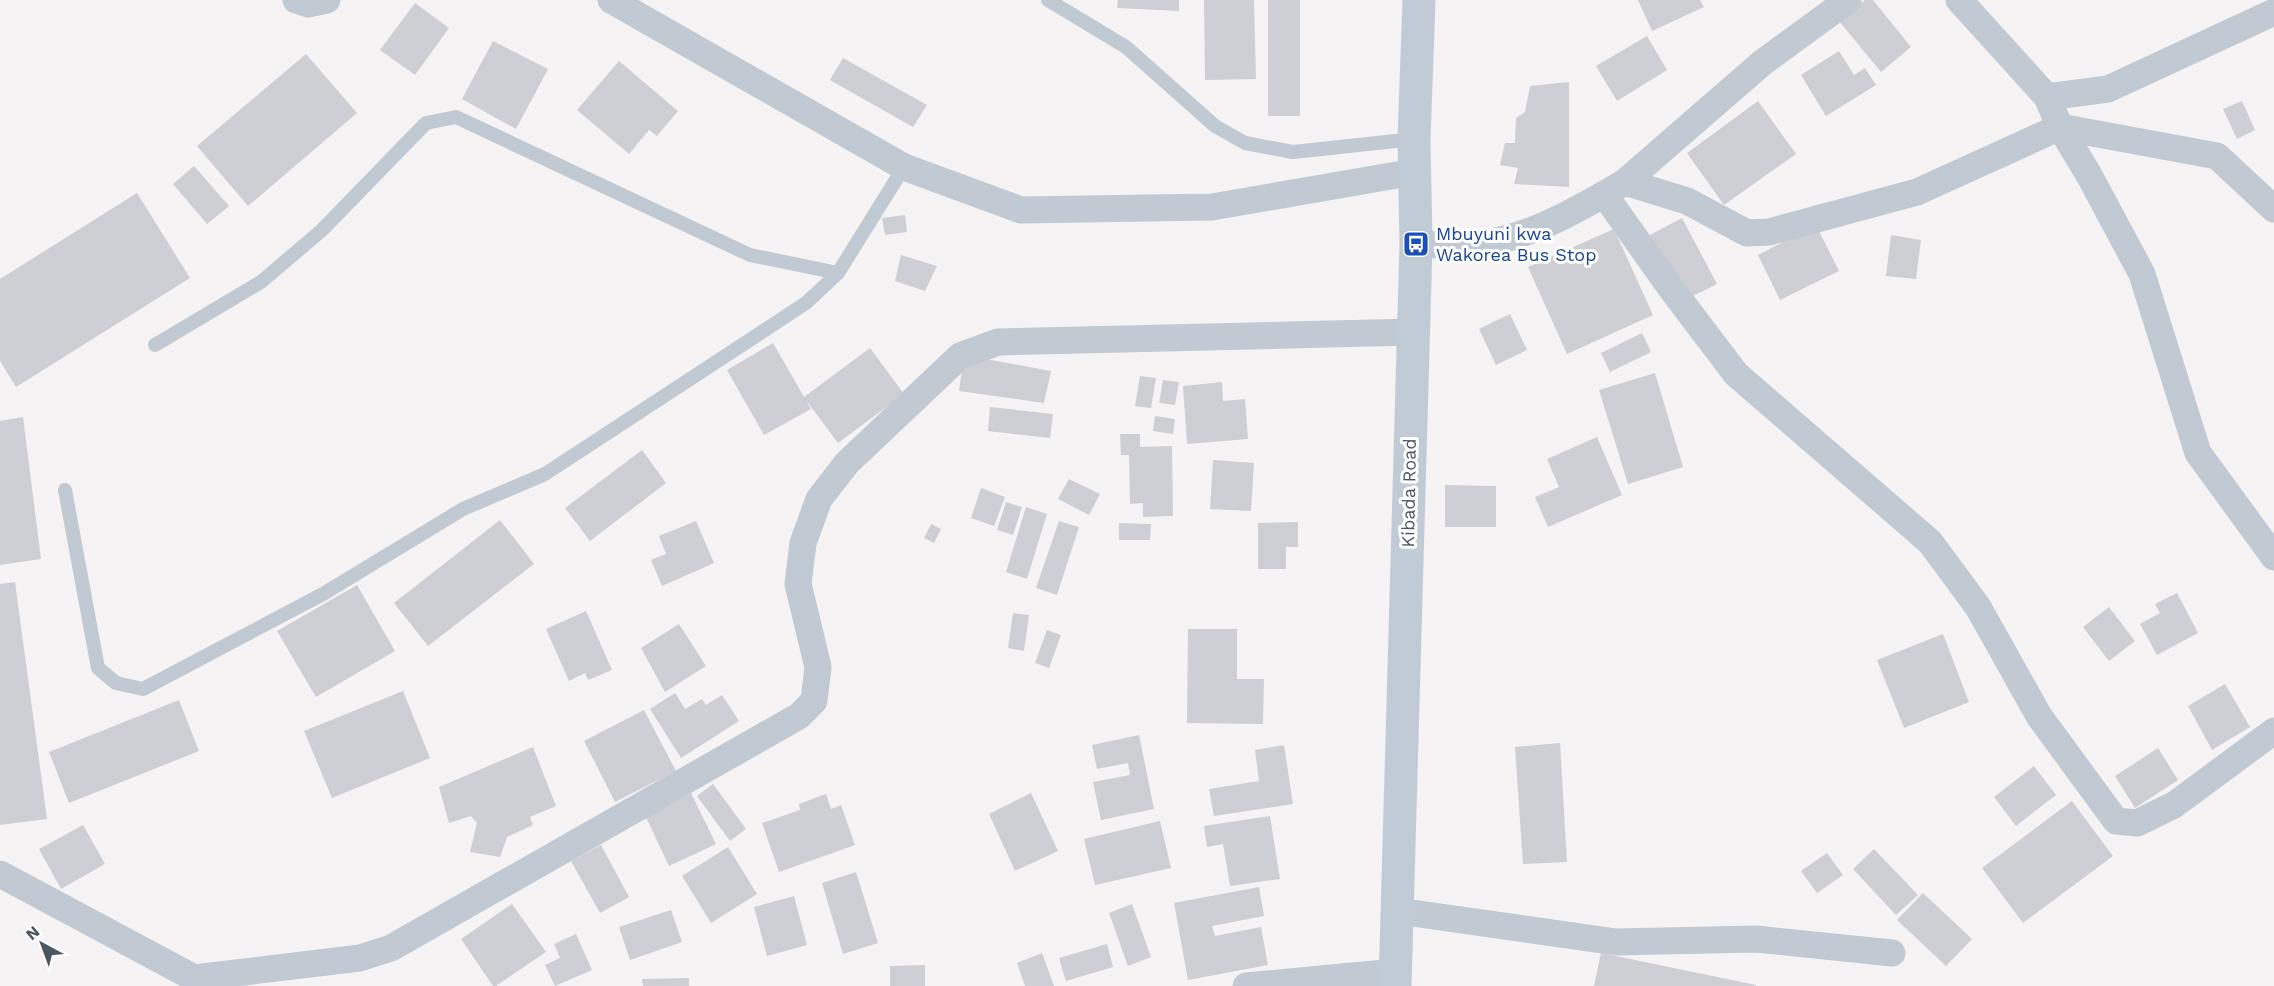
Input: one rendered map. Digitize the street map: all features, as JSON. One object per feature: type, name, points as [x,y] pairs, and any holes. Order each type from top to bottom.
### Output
[{"type":"main road","name":"Kibada Road","points":[[1395,979],[1416,244],[1414,139],[1419,0]]},
{"type":"street","points":[[296,0],[308,4],[327,0]]},
{"type":"street","points":[[611,0],[904,166],[1021,210],[1212,207],[1414,172]]},
{"type":"street","points":[[1416,244],[1468,245],[1515,236],[1551,223],[1615,188],[1762,63],[1848,0]]},
{"type":"street","points":[[1959,0],[2047,97],[2060,127],[2089,175],[2142,274],[2199,453],[2274,557]]},
{"type":"street","points":[[2047,97],[2109,89],[2274,12]]},
{"type":"street","points":[[1615,188],[1687,201],[1747,233],[1770,232],[1917,192],[2060,127],[2217,156],[2274,209]]},
{"type":"street","points":[[1615,188],[1670,287],[1736,374],[1930,542],[1978,608],[2039,716],[2116,820],[2137,823],[2174,805],[2274,731]]},
{"type":"street","points":[[0,874],[197,982],[360,958],[391,948],[799,716],[814,701],[818,667],[798,584],[803,543],[819,500],[847,463],[960,356],[998,342],[1413,332]]},
{"type":"street","points":[[1398,911],[1616,942],[1756,939],[1892,953]]},
{"type":"street","points":[[1246,986],[1395,979]]},
{"type":"lane","points":[[1048,0],[1126,47],[1215,126],[1245,143],[1293,152],[1414,139]]},
{"type":"lane","points":[[155,345],[261,282],[322,230],[426,123],[456,117],[750,255],[838,273]]},
{"type":"lane","points":[[65,490],[98,668],[117,683],[143,689],[323,594],[463,509],[545,474],[806,303],[838,273],[904,166]]},
{"type":"building","points":[[1118,0],[1179,0],[1179,11],[1117,8]]},
{"type":"building","points":[[1204,0],[1254,0],[1256,79],[1205,80]]},
{"type":"building","points":[[1268,0],[1300,0],[1300,116],[1268,116]]},
{"type":"building","points":[[1638,0],[1700,0],[1704,7],[1652,31]]},
{"type":"building","points":[[1865,0],[1873,0],[1911,47],[1881,72],[1839,21]]},
{"type":"building","points":[[415,3],[449,28],[415,75],[380,50]]},
{"type":"building","points":[[1647,36],[1667,70],[1617,101],[1596,66]]},
{"type":"building","points":[[493,41],[548,69],[516,129],[462,99]]},
{"type":"building","points":[[1839,51],[1854,75],[1865,68],[1876,85],[1826,116],[1801,75]]},
{"type":"building","points":[[306,54],[357,113],[248,206],[197,146]]},
{"type":"building","points":[[843,58],[927,105],[913,127],[830,80]]},
{"type":"building","points":[[619,61],[678,111],[657,136],[649,130],[629,154],[577,110]]},
{"type":"building","points":[[1569,82],[1569,187],[1514,184],[1518,168],[1500,165],[1505,143],[1515,143],[1516,118],[1525,112],[1530,86]]},
{"type":"building","points":[[1758,101],[1796,154],[1724,205],[1687,153]]},
{"type":"building","points":[[2242,101],[2255,130],[2237,139],[2223,109]]},
{"type":"building","points":[[194,166],[229,206],[207,224],[173,184]]},
{"type":"building","points":[[137,193],[190,278],[16,387],[0,361],[0,279]]},
{"type":"building","points":[[905,215],[907,232],[885,235],[882,218]]},
{"type":"building","points":[[1682,218],[1717,284],[1685,300],[1650,235]]},
{"type":"building","points":[[1816,225],[1839,271],[1780,300],[1758,255]]},
{"type":"building","points":[[1614,229],[1653,315],[1567,354],[1528,267]]},
{"type":"building","points":[[1891,235],[1921,240],[1916,279],[1886,276]]},
{"type":"building","points":[[901,255],[937,266],[925,291],[895,281]]},
{"type":"building","points":[[1510,314],[1527,350],[1496,365],[1479,329]]},
{"type":"building","points":[[1642,333],[1651,352],[1610,372],[1601,353]]},
{"type":"building","points":[[773,343],[804,397],[870,348],[904,394],[838,443],[806,400],[811,409],[764,435],[727,370]]},
{"type":"building","points":[[964,355],[1051,371],[1044,403],[959,391]]},
{"type":"building","points":[[1655,373],[1683,467],[1628,484],[1599,390]]},
{"type":"building","points":[[1140,376],[1156,378],[1151,408],[1135,406]]},
{"type":"building","points":[[1163,380],[1179,382],[1175,405],[1159,403]]},
{"type":"building","points":[[1222,382],[1223,401],[1245,399],[1248,439],[1187,444],[1183,386]]},
{"type":"building","points":[[990,407],[1053,414],[1050,438],[988,431]]},
{"type":"building","points":[[1155,416],[1175,419],[1173,434],[1153,431]]},
{"type":"building","points":[[23,417],[41,559],[0,565],[0,421]]},
{"type":"building","points":[[1120,434],[1140,434],[1140,447],[1172,446],[1173,516],[1143,517],[1143,503],[1130,504],[1129,455],[1121,455]]},
{"type":"building","points":[[1597,437],[1622,495],[1548,527],[1535,497],[1559,487],[1547,459]]},
{"type":"building","points":[[642,450],[666,483],[590,541],[565,508]]},
{"type":"building","points":[[1213,460],[1254,463],[1251,511],[1210,509]]},
{"type":"building","points":[[1069,479],[1100,494],[1089,515],[1058,499]]},
{"type":"building","points":[[1445,485],[1496,486],[1496,527],[1445,527]]},
{"type":"building","points":[[981,488],[1005,497],[994,526],[971,518]]},
{"type":"building","points":[[1006,502],[1022,507],[1013,535],[997,530]]},
{"type":"building","points":[[1026,507],[1047,514],[1027,579],[1006,572]]},
{"type":"building","points":[[500,520],[534,564],[428,646],[394,603]]},
{"type":"building","points":[[696,521],[714,563],[662,586],[651,560],[666,554],[659,536]]},
{"type":"building","points":[[1059,521],[1079,527],[1057,595],[1036,588]]},
{"type":"building","points":[[1298,522],[1298,547],[1286,547],[1286,569],[1258,569],[1258,523]]},
{"type":"building","points":[[1119,523],[1151,524],[1150,540],[1119,540]]},
{"type":"building","points":[[931,524],[941,529],[934,543],[924,538]]},
{"type":"building","points":[[15,582],[47,819],[0,825],[0,584]]},
{"type":"building","points":[[357,585],[395,651],[316,697],[277,631]]},
{"type":"building","points":[[2177,593],[2198,633],[2157,655],[2140,624],[2160,613],[2155,604]]},
{"type":"building","points":[[2109,607],[2135,641],[2109,661],[2083,627]]},
{"type":"building","points":[[586,611],[612,670],[588,680],[585,673],[569,681],[546,629]]},
{"type":"building","points":[[1013,613],[1029,615],[1024,651],[1008,648]]},
{"type":"building","points":[[679,624],[706,666],[665,692],[641,648]]},
{"type":"building","points":[[1188,629],[1237,629],[1237,679],[1264,679],[1263,724],[1187,723]]},
{"type":"building","points":[[1047,630],[1061,635],[1049,668],[1035,663]]},
{"type":"building","points":[[1943,634],[1969,702],[1904,728],[1877,660]]},
{"type":"building","points":[[2225,684],[2250,727],[2212,750],[2188,706]]},
{"type":"building","points":[[403,691],[430,758],[332,798],[304,731]]},
{"type":"building","points":[[675,693],[685,709],[702,699],[706,705],[722,695],[739,721],[681,758],[650,709]]},
{"type":"building","points":[[179,700],[199,751],[69,803],[49,752]]},
{"type":"building","points":[[644,710],[676,771],[615,802],[584,741]]},
{"type":"building","points":[[1139,735],[1154,809],[1101,820],[1093,782],[1130,775],[1128,763],[1097,769],[1092,745]]},
{"type":"building","points":[[1560,743],[1567,862],[1523,864],[1515,747]]},
{"type":"building","points":[[1284,745],[1293,804],[1214,816],[1209,789],[1259,781],[1255,750]]},
{"type":"building","points":[[533,747],[556,806],[530,817],[533,825],[507,837],[500,857],[470,852],[477,823],[471,816],[449,823],[439,787]]},
{"type":"building","points":[[2158,748],[2178,780],[2135,808],[2115,776]]},
{"type":"building","points":[[2034,766],[2056,795],[2016,826],[1994,797]]},
{"type":"building","points":[[713,784],[746,829],[730,841],[697,796]]},
{"type":"building","points":[[691,793],[716,844],[669,866],[645,815]]},
{"type":"building","points":[[1031,793],[1058,851],[1015,871],[989,814]]},
{"type":"building","points":[[826,794],[831,809],[841,805],[855,845],[779,872],[762,823],[800,810],[799,804]]},
{"type":"building","points":[[2072,801],[2113,856],[2023,923],[1982,868]]},
{"type":"building","points":[[1270,816],[1280,879],[1230,886],[1223,844],[1207,847],[1204,826]]},
{"type":"building","points":[[1160,821],[1171,868],[1095,885],[1084,839]]},
{"type":"building","points":[[83,825],[105,864],[61,889],[39,849]]},
{"type":"building","points":[[601,845],[629,897],[600,913],[571,861]]},
{"type":"building","points":[[728,847],[757,894],[711,923],[682,876]]},
{"type":"building","points":[[1874,849],[1918,895],[1896,915],[1853,869]]},
{"type":"building","points":[[1827,853],[1843,875],[1817,893],[1801,871]]},
{"type":"building","points":[[856,872],[878,943],[843,954],[822,883]]},
{"type":"building","points":[[1259,887],[1264,916],[1212,926],[1215,936],[1261,927],[1268,965],[1188,980],[1174,903]]},
{"type":"building","points":[[1923,893],[1972,939],[1946,966],[1897,920]]},
{"type":"building","points":[[794,896],[807,945],[767,956],[754,907]]},
{"type":"building","points":[[512,904],[546,952],[493,986],[461,939]]},
{"type":"building","points":[[1132,904],[1151,957],[1128,966],[1109,913]]},
{"type":"building","points":[[671,910],[682,942],[630,960],[619,927]]},
{"type":"building","points":[[576,934],[592,970],[555,986],[545,965],[560,958],[554,944]]},
{"type":"building","points":[[1107,944],[1113,967],[1066,981],[1059,958]]},
{"type":"building","points":[[1042,953],[1054,986],[1025,986],[1017,963]]},
{"type":"building","points":[[1601,953],[1756,985],[1756,986],[1594,986]]},
{"type":"building","points":[[925,965],[925,986],[890,986],[890,966]]},
{"type":"building","points":[[689,978],[689,986],[643,986],[642,979]]},
{"type":"place","name":"Mbuyuni kwa Wakorea Bus Stop","points":[[1416,244]]}]
